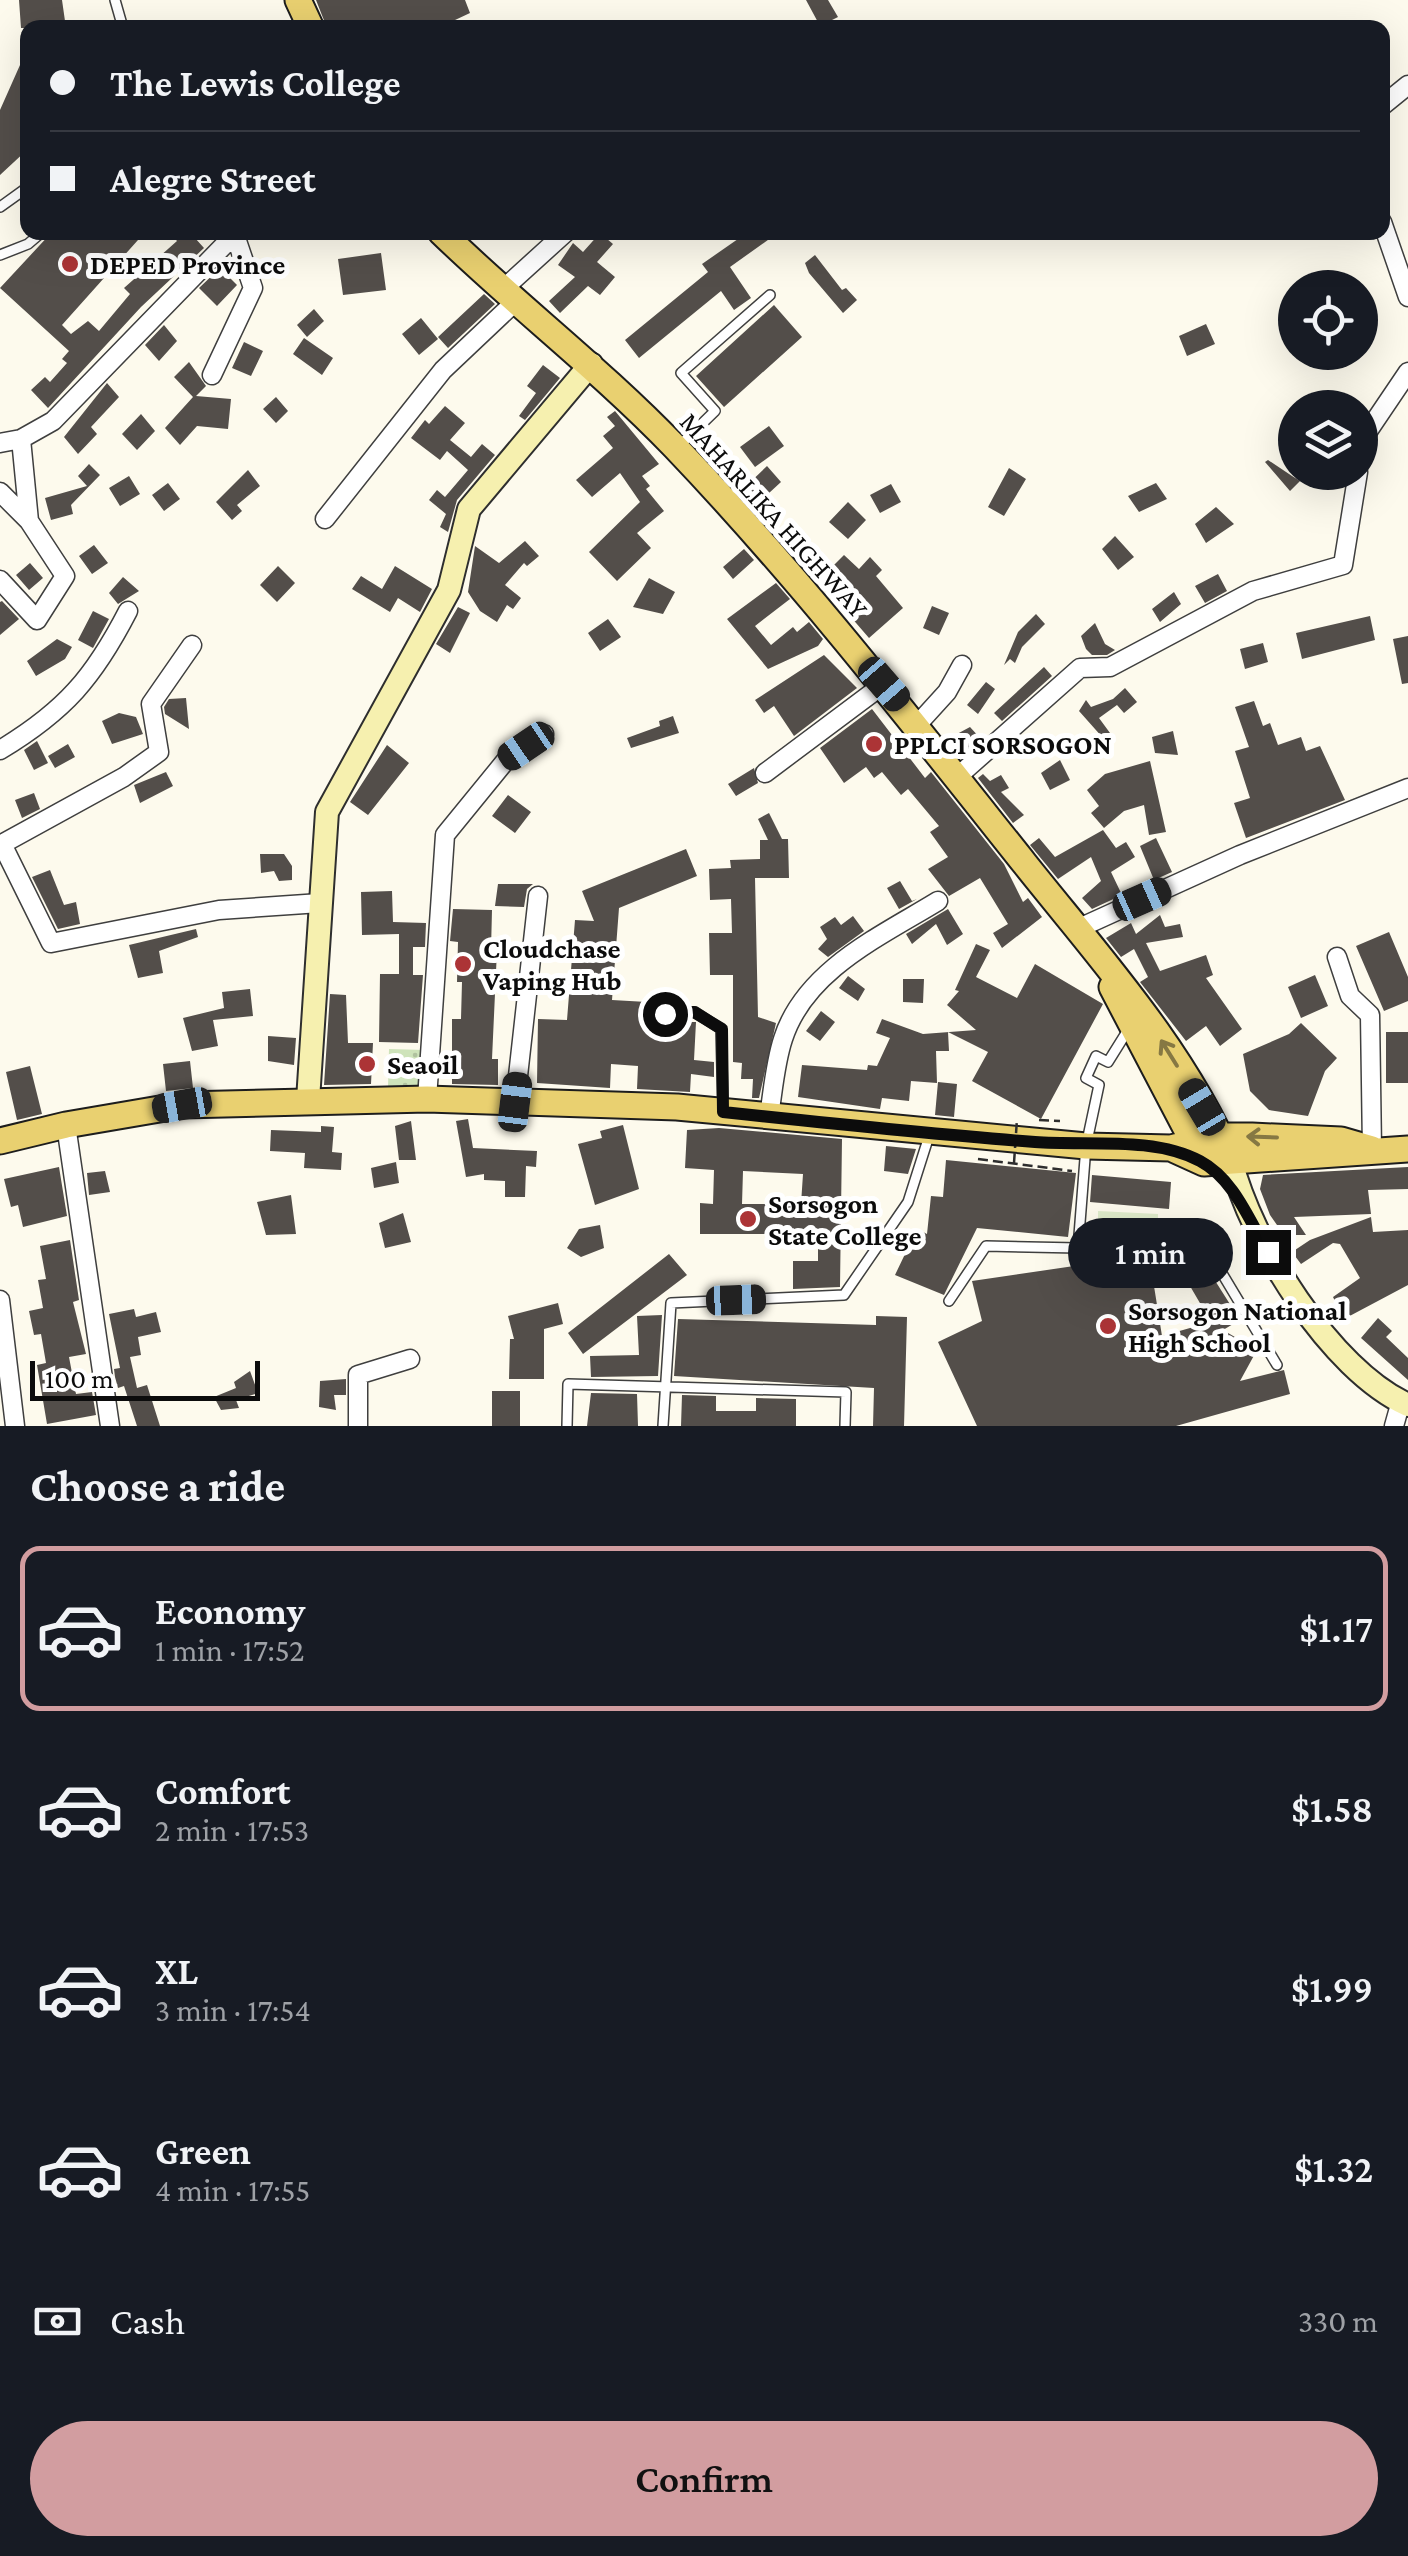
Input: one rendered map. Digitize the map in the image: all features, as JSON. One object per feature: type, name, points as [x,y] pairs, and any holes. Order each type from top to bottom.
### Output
[{"type":"main road","name":"MAHARLIKA HIGHWAY","points":[[449,240],[508,296],[591,364],[676,448],[884,684],[1102,964],[1144,1012],[1220,1136],[1230,1161]]},
{"type":"main road","name":"MAHARLIKA HIGHWAY","points":[[1102,964],[1189,1150]]},
{"type":"main road","points":[[0,1142],[66,1125],[182,1105],[428,1099],[723,1112],[1086,1146],[1189,1150],[1230,1161],[1341,1157],[1372,1149],[1408,1149]]},
{"type":"main road","points":[[1189,1150],[1220,1136],[1341,1140],[1372,1149]]},
{"type":"street","points":[[0,442],[21,440],[53,421],[228,240]]},
{"type":"street","points":[[212,375],[253,288],[236,240]]},
{"type":"street","points":[[325,519],[420,397],[559,240]]},
{"type":"street","points":[[1388,240],[1408,298]]},
{"type":"street","points":[[308,1100],[328,812],[449,590],[469,509],[591,364]]},
{"type":"street","points":[[1378,416],[1408,372]]},
{"type":"street","points":[[21,440],[29,521]]},
{"type":"street","points":[[956,778],[1080,668],[1110,667],[1252,592],[1343,565],[1350,544],[1356,490]]},
{"type":"street","points":[[0,492],[29,521],[65,576],[36,620],[0,580]]},
{"type":"street","points":[[0,750],[59,712],[83,686],[128,611]]},
{"type":"street","points":[[192,645],[151,704],[159,752],[124,777],[1,842],[51,944],[219,910],[320,903]]},
{"type":"street","points":[[917,725],[946,692],[962,664]]},
{"type":"street","points":[[765,773],[884,684]]},
{"type":"street","points":[[428,1099],[444,836],[507,759],[544,734]]},
{"type":"street","points":[[1076,928],[1240,855],[1408,788]]},
{"type":"street","points":[[515,1102],[538,896]]},
{"type":"street","points":[[769,1116],[782,1040],[798,1006],[829,970],[938,901]]},
{"type":"street","points":[[1337,958],[1350,996],[1370,1015],[1372,1149]]},
{"type":"street","points":[[66,1125],[110,1426]]},
{"type":"street","points":[[1189,1150],[1241,1202]]},
{"type":"street","points":[[1230,1161],[1241,1202],[1280,1274],[1321,1330],[1379,1387],[1404,1403],[1394,1426]]},
{"type":"street","points":[[0,1300],[14,1426]]},
{"type":"street","points":[[358,1426],[358,1375],[410,1359]]},
{"type":"lane","points":[[0,255],[27,240]]},
{"type":"lane","points":[[676,448],[715,411],[682,373],[770,294]]},
{"type":"lane","points":[[665,1014],[694,1012],[722,1029],[723,1112]]},
{"type":"lane","points":[[1078,1248],[1086,1146],[1098,1085],[1086,1078],[1096,1056],[1108,1062],[1130,1027]]},
{"type":"lane","points":[[664,1426],[671,1302],[844,1296],[908,1202],[930,1133]]},
{"type":"lane","points":[[948,1301],[986,1246],[1163,1247],[1193,1226],[1277,1365]]},
{"type":"lane","points":[[567,1426],[568,1384],[846,1392],[845,1426]]},
{"type":"path","points":[[1014,1162],[1018,1119]]},
{"type":"path","points":[[978,1159],[1084,1172]]},
{"type":"green space","points":[[389,1049],[426,1050],[424,1088],[388,1087]]},
{"type":"green space","points":[[1098,1211],[1158,1214],[1158,1244],[1098,1244]]},
{"type":"building","points":[[19,0],[62,0],[65,20],[20,20]]},
{"type":"building","points":[[316,0],[465,0],[470,13],[455,20],[324,20]]},
{"type":"building","points":[[806,0],[828,0],[838,17],[817,20]]},
{"type":"building","points":[[20,65],[20,156],[0,175],[0,110]]},
{"type":"building","points":[[45,240],[138,240],[62,325],[71,334],[88,321],[99,331],[130,294],[124,288],[176,240],[197,240],[204,248],[141,307],[48,408],[31,390],[45,377],[50,382],[67,363],[62,359],[69,351],[0,288]]},
{"type":"building","points":[[594,240],[608,240],[613,244],[597,262],[615,277],[600,295],[588,286],[560,313],[549,301],[575,277],[558,265],[573,243],[583,252]]},
{"type":"building","points":[[736,240],[768,240],[730,267],[751,298],[734,310],[721,291],[639,358],[625,340],[708,272],[702,264]]},
{"type":"building","points":[[381,253],[386,290],[343,295],[338,259]]},
{"type":"building","points":[[815,255],[842,290],[846,288],[857,300],[843,313],[809,273],[805,263]]},
{"type":"building","points":[[220,268],[237,285],[217,306],[199,288]]},
{"type":"building","points":[[484,294],[495,304],[448,348],[438,337]]},
{"type":"building","points":[[774,305],[802,337],[724,407],[696,376]]},
{"type":"building","points":[[314,309],[324,321],[307,337],[297,325]]},
{"type":"building","points":[[421,318],[438,339],[419,355],[402,334]]},
{"type":"building","points":[[1206,324],[1215,344],[1187,356],[1179,336]]},
{"type":"building","points":[[164,325],[177,341],[159,361],[145,345]]},
{"type":"building","points":[[304,338],[333,358],[322,375],[293,354]]},
{"type":"building","points":[[244,342],[263,351],[251,376],[232,368]]},
{"type":"building","points":[[189,362],[206,386],[196,396],[231,399],[228,429],[197,426],[180,445],[165,428],[193,397],[174,377]]},
{"type":"building","points":[[543,365],[560,378],[525,420],[519,416],[536,393],[527,386]]},
{"type":"building","points":[[107,383],[119,397],[91,427],[97,434],[78,454],[64,437]]},
{"type":"building","points":[[276,397],[288,411],[276,423],[263,409]]},
{"type":"building","points":[[445,406],[465,423],[450,440],[471,457],[482,444],[495,455],[457,500],[448,532],[440,527],[446,514],[429,500],[437,490],[445,497],[468,470],[447,451],[440,460],[411,438],[425,420],[429,424]]},
{"type":"building","points":[[615,411],[659,464],[642,476],[650,486],[646,489],[664,511],[637,533],[651,548],[617,581],[589,552],[640,502],[620,473],[592,497],[576,480],[613,448],[603,436],[615,426],[607,417]]},
{"type":"building","points":[[141,414],[155,431],[137,450],[122,434]]},
{"type":"building","points":[[769,426],[784,446],[755,467],[740,447]]},
{"type":"building","points":[[1265,462],[1278,467],[1278,477]]},
{"type":"building","points":[[89,464],[100,475],[71,505],[73,514],[51,520],[45,498],[87,486],[78,476]]},
{"type":"building","points":[[767,466],[781,482],[757,504],[743,489]]},
{"type":"building","points":[[1009,468],[1026,479],[1004,516],[988,507]]},
{"type":"building","points":[[248,470],[260,486],[237,505],[242,511],[232,520],[216,502]]},
{"type":"building","points":[[129,476],[140,494],[120,506],[109,488]]},
{"type":"building","points":[[168,483],[180,499],[164,511],[152,495]]},
{"type":"building","points":[[1156,483],[1167,499],[1139,512],[1128,496]]},
{"type":"building","points":[[891,484],[901,502],[880,513],[870,495]]},
{"type":"building","points":[[848,502],[866,520],[848,539],[829,522]]},
{"type":"building","points":[[1216,507],[1234,524],[1206,543],[1195,524]]},
{"type":"building","points":[[1115,536],[1134,557],[1118,570],[1102,549]]},
{"type":"building","points":[[525,541],[539,556],[527,566],[524,563],[505,585],[521,598],[513,609],[507,605],[497,622],[480,611],[468,592],[475,546],[499,563]]},
{"type":"building","points":[[94,545],[108,563],[92,574],[79,556]]},
{"type":"building","points":[[744,549],[754,560],[733,579],[723,567]]},
{"type":"building","points":[[844,555],[859,569],[870,557],[882,570],[876,576],[903,608],[869,638],[850,616],[854,613],[820,579]]},
{"type":"building","points":[[30,563],[43,578],[29,590],[16,575]]},
{"type":"building","points":[[278,566],[295,583],[277,602],[260,585]]},
{"type":"building","points":[[395,566],[432,589],[420,612],[398,598],[390,612],[352,589],[361,576],[382,589]]},
{"type":"building","points":[[1218,574],[1227,591],[1205,603],[1195,586]]},
{"type":"building","points":[[123,577],[139,591],[118,604],[109,593]]},
{"type":"building","points":[[649,578],[675,592],[663,614],[633,607]]},
{"type":"building","points":[[776,583],[790,599],[755,626],[771,645],[793,627],[797,632],[809,622],[823,639],[818,646],[768,669],[727,619]]},
{"type":"building","points":[[1174,592],[1181,604],[1160,622],[1152,609]]},
{"type":"building","points":[[0,602],[19,619],[0,635]]},
{"type":"building","points":[[932,606],[949,613],[939,635],[923,628]]},
{"type":"building","points":[[458,607],[470,613],[450,653],[436,644]]},
{"type":"building","points":[[93,611],[109,619],[93,648],[78,640]]},
{"type":"building","points":[[1036,614],[1045,624],[1022,647],[1015,663],[1010,659],[1004,665],[1018,632]]},
{"type":"building","points":[[1370,616],[1375,640],[1302,659],[1296,633]]},
{"type":"building","points":[[608,619],[621,637],[600,651],[588,633]]},
{"type":"building","points":[[1095,623],[1105,644],[1115,650],[1107,655],[1092,655],[1081,636]]},
{"type":"building","points":[[1408,636],[1408,683],[1402,684],[1393,639]]},
{"type":"building","points":[[57,639],[72,647],[65,659],[36,676],[27,661]]},
{"type":"building","points":[[1263,643],[1268,662],[1245,669],[1240,649]]},
{"type":"building","points":[[824,655],[857,688],[794,736],[774,706],[764,713],[755,700]]},
{"type":"building","points":[[1044,667],[1052,676],[1002,721],[994,713]]},
{"type":"building","points":[[986,682],[995,689],[978,714],[967,705]]},
{"type":"building","points":[[1125,688],[1137,702],[1124,713],[1117,705],[1099,718],[1110,733],[1103,738],[1079,711],[1086,700],[1091,707],[1113,699]]},
{"type":"building","points":[[186,698],[189,729],[165,714],[164,707],[169,699]]},
{"type":"building","points":[[1254,701],[1263,726],[1270,723],[1278,745],[1301,737],[1306,751],[1320,746],[1345,800],[1246,838],[1234,803],[1250,798],[1235,751],[1249,747],[1235,707]]},
{"type":"building","points":[[872,709],[925,778],[931,772],[1004,864],[1023,902],[1028,898],[1042,917],[1002,948],[993,933],[1008,924],[980,878],[949,896],[928,869],[948,857],[930,832],[939,826],[908,789],[901,795],[882,772],[874,778],[866,767],[844,783],[820,748]]},
{"type":"building","points":[[119,713],[136,717],[143,734],[112,744],[102,721]]},
{"type":"building","points":[[673,716],[679,733],[631,748],[627,738],[660,726],[659,721]]},
{"type":"building","points":[[970,727],[981,739],[965,753],[957,734]]},
{"type":"building","points":[[1173,731],[1178,755],[1155,753],[1152,737]]},
{"type":"building","points":[[37,741],[48,763],[34,770],[24,750]]},
{"type":"building","points":[[68,744],[75,757],[55,768],[48,756]]},
{"type":"building","points":[[387,745],[409,763],[368,815],[350,802]]},
{"type":"building","points":[[1060,760],[1070,780],[1050,790],[1041,773]]},
{"type":"building","points":[[1150,761],[1166,832],[1149,835],[1144,805],[1124,811],[1104,828],[1091,813],[1099,806],[1087,790],[1105,774]]},
{"type":"building","points":[[754,768],[758,783],[736,796],[728,784]]},
{"type":"building","points":[[166,772],[173,786],[140,803],[134,785]]},
{"type":"building","points":[[983,774],[990,781],[1001,775],[1009,788],[1001,792],[1024,815],[1013,823],[978,778]]},
{"type":"building","points":[[34,793],[40,809],[22,818],[15,800]]},
{"type":"building","points":[[508,795],[531,812],[515,833],[492,816]]},
{"type":"building","points":[[769,813],[782,839],[788,839],[789,878],[755,878],[758,1017],[776,1023],[759,1098],[752,1098],[753,1079],[741,1079],[742,1063],[733,1062],[733,975],[710,975],[709,933],[732,933],[731,899],[710,900],[709,869],[731,868],[730,860],[760,859],[760,840],[768,840],[758,819]]},
{"type":"building","points":[[1103,830],[1116,848],[1126,842],[1135,857],[1111,872],[1122,895],[1092,909],[1082,898],[1101,881],[1091,857],[1058,879],[1030,845],[1039,838],[1055,857]]},
{"type":"building","points":[[1156,838],[1172,872],[1154,880],[1140,846]]},
{"type":"building","points":[[686,849],[697,876],[619,908],[612,1000],[647,1002],[647,1013],[657,1013],[662,1022],[696,1022],[694,1060],[714,1062],[714,1077],[691,1074],[690,1092],[637,1089],[638,1066],[611,1064],[610,1088],[537,1083],[538,1019],[567,1020],[575,920],[594,921],[582,891]]},
{"type":"building","points":[[260,854],[284,854],[292,866],[292,880],[279,881],[274,871],[261,873]]},
{"type":"building","points":[[50,870],[64,905],[76,902],[80,924],[58,929],[32,877]]},
{"type":"building","points":[[900,881],[912,901],[917,899],[899,909],[887,888]]},
{"type":"building","points":[[498,884],[533,884],[527,889],[524,907],[495,906]]},
{"type":"building","points":[[392,891],[393,922],[426,923],[425,947],[413,947],[413,975],[423,975],[418,1043],[379,1042],[380,974],[399,974],[399,934],[362,935],[361,892]]},
{"type":"building","points":[[453,909],[492,910],[491,950],[497,950],[492,1059],[498,1059],[498,1085],[452,1084],[452,1019],[461,1019],[462,982],[457,982],[458,942],[450,941]]},
{"type":"building","points":[[948,909],[963,934],[947,945],[936,924],[912,944],[906,934]]},
{"type":"building","points":[[1160,915],[1165,927],[1180,924],[1183,937],[1146,943],[1160,971],[1206,955],[1213,975],[1206,978],[1242,1029],[1220,1046],[1206,1026],[1186,1041],[1140,982],[1148,977],[1134,949],[1121,957],[1106,938],[1131,923],[1136,934]]},
{"type":"building","points":[[853,916],[864,931],[828,957],[818,949],[827,939],[820,927],[835,917],[841,925]]},
{"type":"building","points":[[196,929],[198,937],[159,951],[163,973],[138,978],[129,945]]},
{"type":"building","points":[[1389,932],[1408,977],[1408,1001],[1384,1011],[1356,946]]},
{"type":"building","points":[[976,944],[990,950],[976,977],[1017,998],[1035,964],[1103,1004],[1041,1119],[972,1081],[988,1052],[948,1032],[976,1030],[947,1005],[959,991],[955,990]]},
{"type":"building","points":[[1315,975],[1328,1006],[1301,1018],[1288,987]]},
{"type":"building","points":[[848,976],[865,989],[858,1001],[839,988]]},
{"type":"building","points":[[903,979],[924,979],[923,1003],[903,1002]]},
{"type":"building","points":[[250,989],[253,1016],[213,1020],[218,1046],[192,1051],[183,1018],[224,1008],[222,992]]},
{"type":"building","points":[[330,994],[346,995],[348,1043],[373,1043],[371,1084],[324,1085]]},
{"type":"building","points":[[821,1011],[835,1022],[820,1041],[806,1031]]},
{"type":"building","points":[[882,1019],[923,1034],[948,1032],[949,1051],[936,1051],[937,1083],[911,1081],[909,1101],[882,1098],[880,1109],[798,1097],[802,1065],[867,1070],[868,1065],[877,1066],[890,1038],[876,1033]]},
{"type":"building","points":[[1301,1023],[1337,1058],[1325,1071],[1308,1116],[1269,1110],[1250,1091],[1243,1054],[1289,1034]]},
{"type":"building","points":[[1386,1032],[1408,1032],[1408,1083],[1386,1083]]},
{"type":"building","points":[[268,1036],[296,1038],[294,1065],[268,1061]]},
{"type":"building","points":[[190,1061],[193,1088],[166,1091],[163,1064]]},
{"type":"building","points":[[30,1066],[42,1114],[17,1120],[6,1072]]},
{"type":"building","points":[[938,1082],[957,1084],[954,1117],[935,1115]]},
{"type":"building","points":[[468,1119],[473,1148],[537,1151],[536,1167],[526,1166],[525,1197],[505,1197],[505,1181],[484,1180],[484,1174],[466,1177],[456,1121]]},
{"type":"building","points":[[411,1121],[416,1160],[399,1160],[395,1126]]},
{"type":"building","points":[[623,1125],[639,1189],[595,1205],[578,1144],[602,1138],[600,1131]]},
{"type":"building","points":[[321,1126],[334,1127],[332,1152],[342,1153],[341,1170],[304,1168],[305,1153],[270,1151],[271,1130],[321,1132]]},
{"type":"building","points":[[719,1128],[842,1139],[840,1287],[793,1289],[793,1261],[818,1261],[818,1234],[700,1234],[700,1203],[713,1204],[714,1170],[685,1168],[687,1130]],"holes":[[[743,1171],[803,1174],[801,1204],[742,1204]]]},
{"type":"building","points":[[886,1146],[916,1149],[908,1174],[884,1171]]},
{"type":"building","points":[[946,1160],[1076,1173],[1068,1237],[977,1228],[944,1295],[895,1275],[917,1229],[927,1234],[931,1196],[943,1197]]},
{"type":"building","points":[[396,1162],[399,1183],[374,1188],[371,1168]]},
{"type":"building","points":[[59,1167],[67,1216],[23,1227],[18,1205],[11,1207],[4,1179]]},
{"type":"building","points":[[1408,1167],[1408,1189],[1368,1190],[1371,1214],[1294,1217],[1306,1235],[1284,1235],[1270,1215],[1260,1189],[1263,1175]]},
{"type":"building","points":[[105,1171],[110,1192],[89,1195],[87,1173]]},
{"type":"building","points":[[1092,1175],[1171,1182],[1169,1209],[1090,1202]]},
{"type":"building","points":[[291,1195],[296,1234],[266,1235],[257,1202]]},
{"type":"building","points":[[403,1213],[411,1242],[385,1248],[379,1223]]},
{"type":"building","points":[[1371,1217],[1373,1232],[1408,1230],[1408,1285],[1344,1319],[1333,1297],[1360,1278],[1340,1244],[1333,1243],[1301,1264],[1292,1252],[1310,1240]]},
{"type":"building","points":[[600,1225],[604,1248],[581,1257],[567,1248],[579,1229]]},
{"type":"building","points":[[70,1240],[79,1300],[73,1302],[86,1354],[69,1357],[76,1394],[92,1392],[96,1415],[47,1424],[37,1365],[46,1363],[41,1334],[34,1335],[29,1311],[43,1308],[38,1280],[46,1279],[40,1246]]},
{"type":"building","points":[[1196,1247],[1207,1283],[1214,1279],[1240,1320],[1223,1330],[1257,1350],[1240,1381],[1284,1370],[1290,1394],[1176,1426],[977,1426],[938,1342],[982,1321],[972,1281],[1149,1255],[1162,1336],[1211,1322],[1190,1286],[1185,1287],[1176,1252]]},
{"type":"building","points":[[669,1254],[687,1275],[583,1354],[568,1333]]},
{"type":"building","points":[[558,1303],[563,1324],[544,1329],[544,1379],[509,1379],[510,1339],[514,1339],[508,1316]]},
{"type":"building","points":[[134,1309],[136,1317],[156,1312],[161,1332],[138,1337],[141,1355],[130,1357],[137,1388],[147,1385],[160,1426],[137,1426],[124,1386],[118,1388],[115,1377],[114,1369],[120,1368],[109,1314]]},
{"type":"building","points":[[662,1315],[658,1376],[591,1377],[590,1356],[639,1355],[637,1316]]},
{"type":"building","points":[[876,1316],[907,1317],[904,1426],[873,1426],[874,1388],[674,1376],[678,1319],[876,1325]]},
{"type":"building","points":[[1378,1318],[1392,1331],[1386,1337],[1408,1358],[1408,1380],[1361,1338]]},
{"type":"building","points":[[250,1371],[258,1393],[236,1400],[239,1408],[221,1410],[214,1397],[236,1388],[234,1382]]},
{"type":"building","points":[[346,1379],[346,1395],[334,1395],[336,1410],[319,1407],[320,1381]]},
{"type":"building","points":[[492,1391],[520,1391],[520,1426],[492,1426]]},
{"type":"building","points":[[591,1393],[637,1394],[638,1426],[587,1426]]},
{"type":"building","points":[[682,1395],[716,1396],[716,1411],[756,1411],[756,1398],[796,1399],[796,1426],[681,1426]]},
{"type":"place","name":"DEPED Province","points":[[70,264]]},
{"type":"place","name":"PPLCI SORSOGON","points":[[874,744]]},
{"type":"place","name":"Cloudchase Vaping Hub","points":[[463,964]]},
{"type":"place","name":"Seaoil","points":[[367,1064]]},
{"type":"place","name":"Sorsogon State College","points":[[748,1219]]},
{"type":"place","name":"Sorsogon National High School","points":[[1108,1326]]},
{"type":"route","points":[[665,1014],[694,1012],[722,1029],[723,1112],[1033,1142],[1171,1148],[1204,1163],[1225,1183],[1241,1202],[1268,1252]]}]
